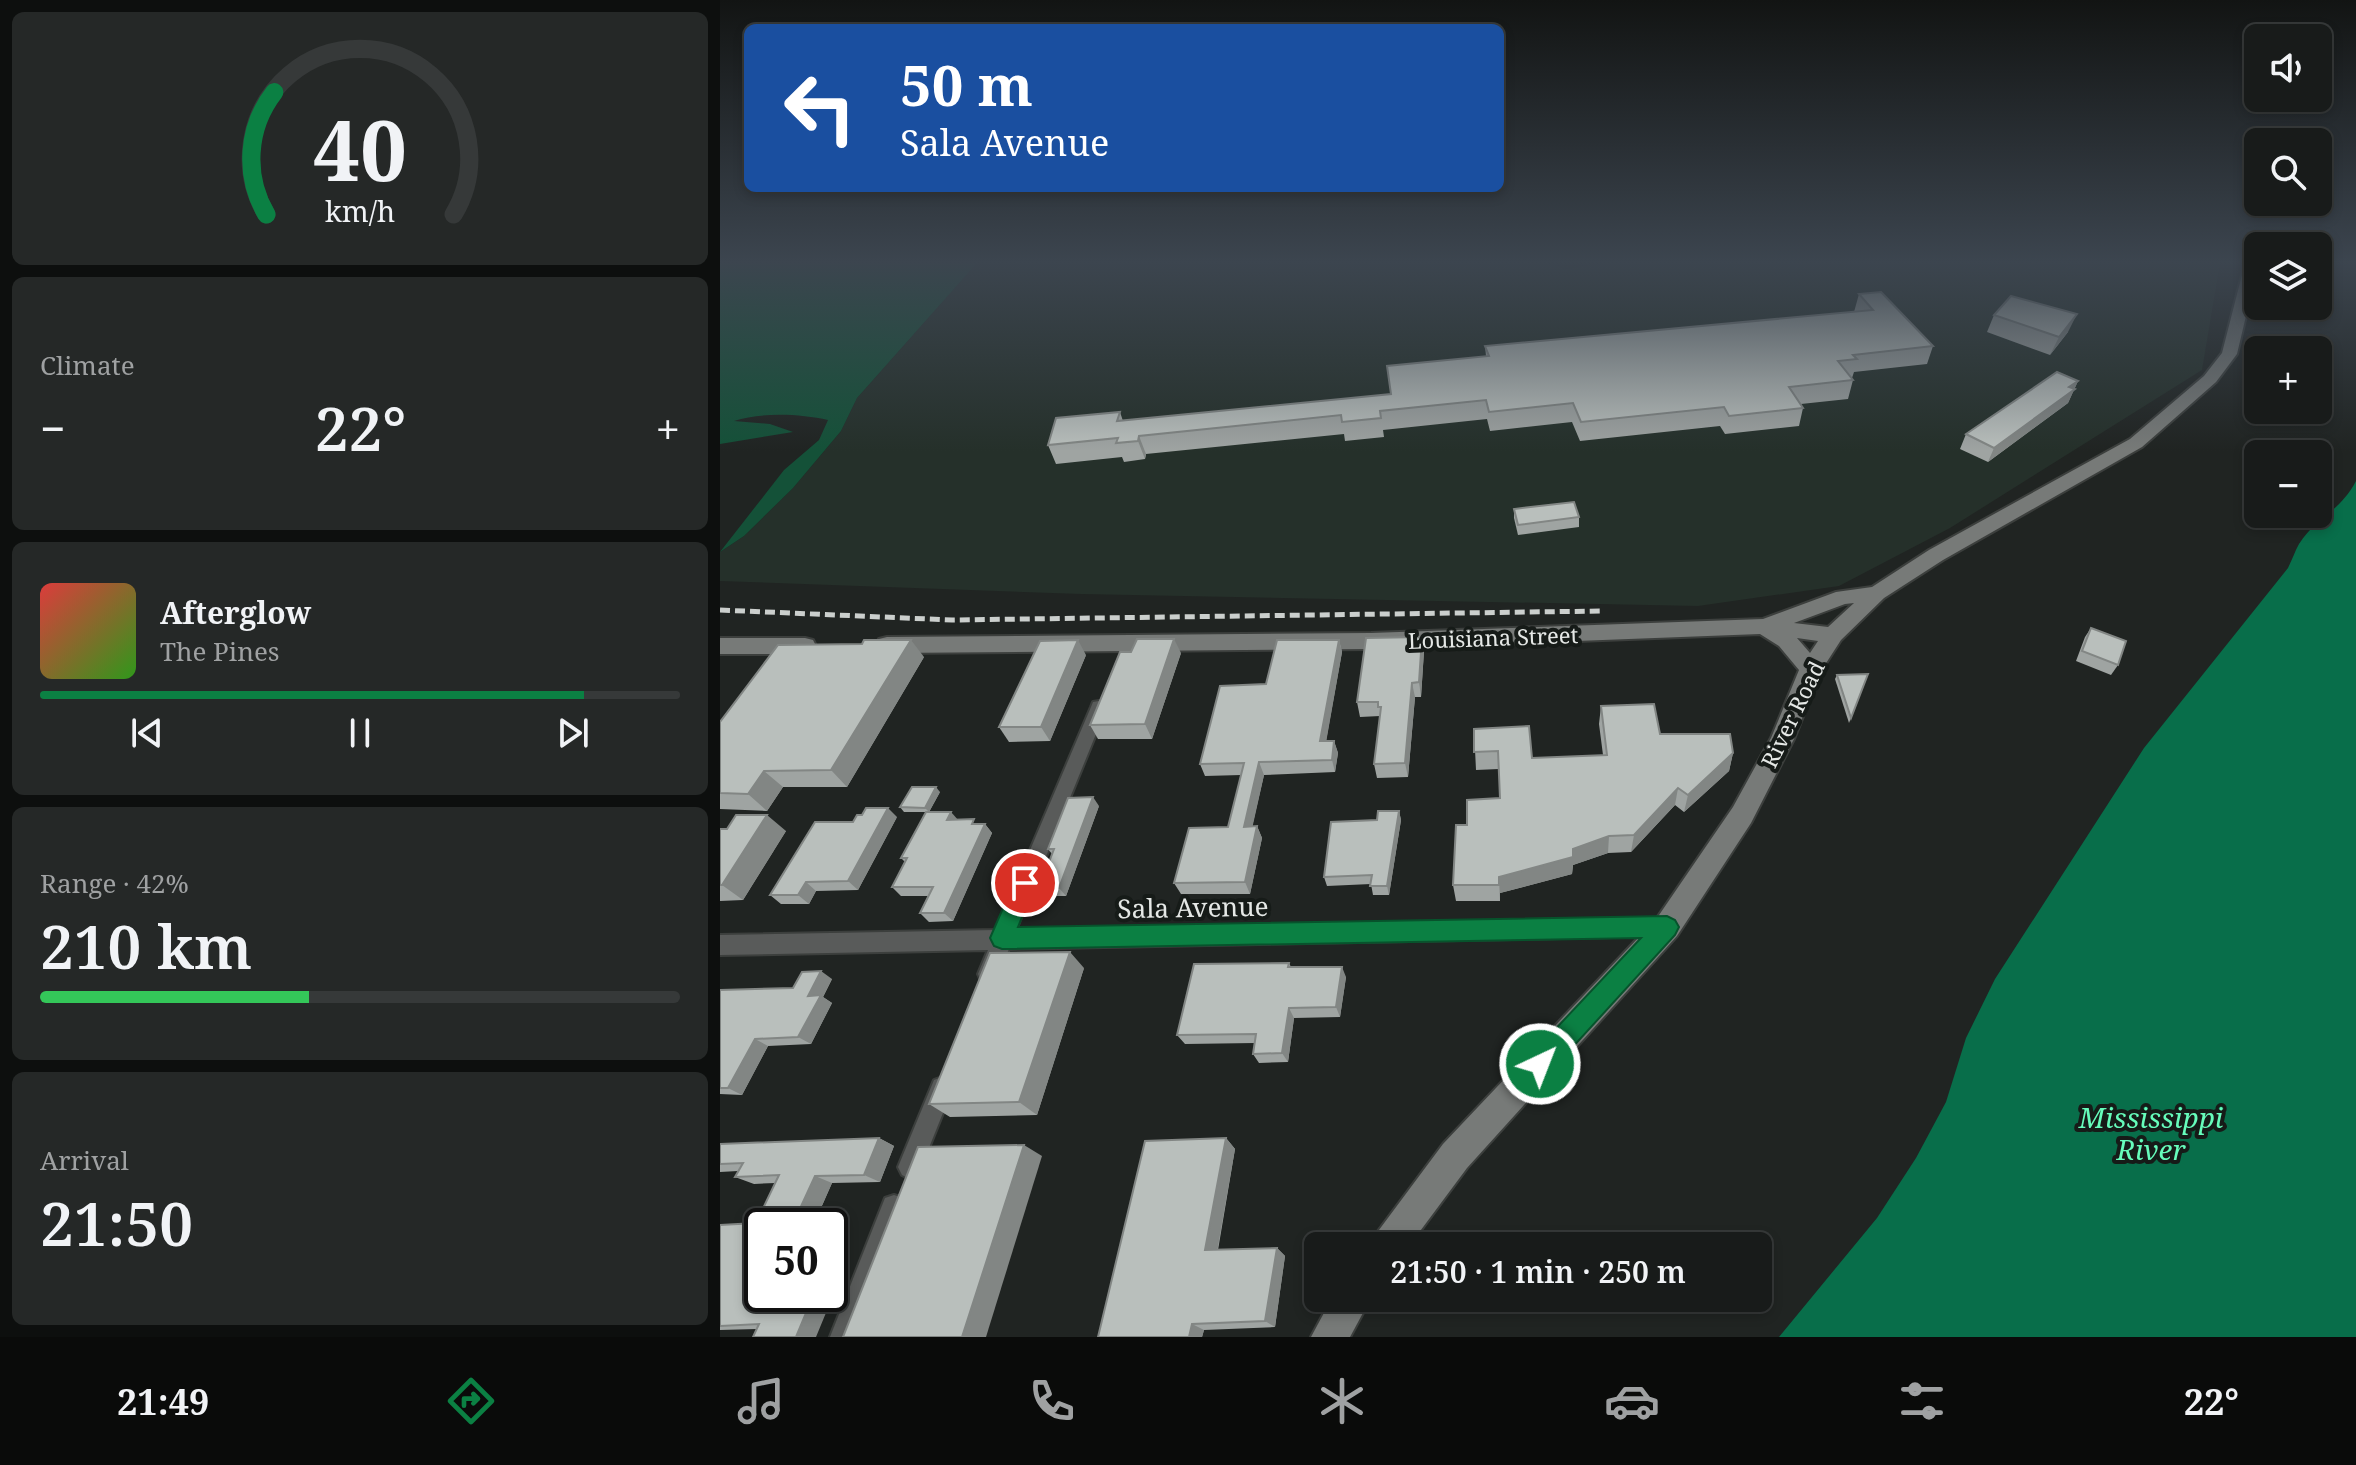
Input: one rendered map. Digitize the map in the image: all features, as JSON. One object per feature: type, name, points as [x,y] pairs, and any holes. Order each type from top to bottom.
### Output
[{"type":"main road","name":"River Road","points":[[1398,1232],[1455,1156],[1667,927],[1742,815],[1782,739],[1811,669],[1833,635],[1877,593],[1936,555],[2136,443],[2210,379],[2229,354],[2236,325]]},
{"type":"main road","points":[[1761,626],[1843,597],[1877,593]]},
{"type":"main road","points":[[1761,626],[1787,641],[1811,669]]},
{"type":"main road","name":"Louisiana Street","points":[[871,645],[1123,650],[1761,626],[1833,635]]},
{"type":"main road","points":[[720,646],[823,646]]},
{"type":"main road","points":[[1329,1337],[1344,1312]]},
{"type":"street","points":[[978,997],[1108,686]]},
{"type":"street","name":"Sala Avenue","points":[[720,945],[1667,927]]},
{"type":"street","points":[[843,1337],[949,1071]]},
{"type":"shaded area","points":[[720,325],[922,325],[857,398],[841,431],[793,488],[744,536],[720,552],[784,470],[819,440],[828,420],[781,415],[745,418],[734,421],[770,424],[793,432],[720,444]]},
{"type":"shaded area","points":[[922,325],[2210,325],[2202,370],[1950,528],[1839,586],[1698,606],[1081,594],[720,581],[720,552],[744,536],[793,488],[841,431],[857,398]]},
{"type":"water","name":"Mississippi River","points":[[2356,481],[2356,1337],[1779,1337],[1877,1218],[1916,1158],[1946,1102],[1966,1038],[1995,979],[2144,748],[2288,568],[2306,535],[2312,528],[2332,528],[2332,510],[2350,492]]},
{"type":"building","points":[[1707,325],[1913,325],[1933,346],[1853,355],[1857,359],[1838,361],[1853,380],[1789,387],[1803,408],[1729,416],[1724,407],[1581,422],[1573,403],[1489,412],[1486,400],[1380,411],[1381,418],[1342,422],[1341,415],[1139,436],[1138,441],[1116,443],[1118,438],[1048,445],[1056,418],[1120,412],[1117,421],[1391,394],[1387,366],[1489,356],[1485,346]]},
{"type":"building","points":[[2025,325],[2068,325],[2059,337]]},
{"type":"building","points":[[2057,372],[2078,381],[2069,387],[2075,389],[1994,448],[1966,434]]},
{"type":"building","points":[[1574,502],[1579,517],[1518,525],[1514,509]]},
{"type":"building","points":[[2091,628],[2126,641],[2118,665],[2082,651]]},
{"type":"building","points":[[1422,637],[1419,682],[1412,683],[1405,763],[1374,764],[1381,707],[1378,707],[1378,702],[1357,702],[1366,638]]},
{"type":"building","points":[[1137,639],[1174,639],[1145,724],[1090,725],[1120,652],[1131,652]]},
{"type":"building","points":[[864,640],[911,640],[831,770],[764,771],[748,794],[720,793],[720,722],[778,645],[862,644]]},
{"type":"building","points":[[1078,640],[1041,727],[999,727],[1040,641]]},
{"type":"building","points":[[1277,640],[1339,640],[1320,741],[1334,741],[1332,760],[1259,762],[1244,827],[1257,826],[1245,882],[1174,883],[1189,828],[1228,827],[1244,763],[1200,764],[1220,686],[1266,684]]},
{"type":"building","points":[[1868,674],[1851,718],[1837,675]]},
{"type":"building","points":[[1654,704],[1660,734],[1730,734],[1733,753],[1688,795],[1678,788],[1634,835],[1609,836],[1573,849],[1573,857],[1499,877],[1499,885],[1453,885],[1456,825],[1467,825],[1467,800],[1500,798],[1498,751],[1474,752],[1474,729],[1529,726],[1532,758],[1607,755],[1601,706]]},
{"type":"building","points":[[912,787],[936,787],[925,808],[900,807]]},
{"type":"building","points":[[1093,797],[1059,888],[1039,888],[1054,849],[1048,849],[1068,798]]},
{"type":"building","points":[[866,808],[888,808],[848,881],[806,882],[798,895],[770,895],[815,822],[853,822]]},
{"type":"building","points":[[1378,811],[1399,811],[1387,886],[1370,886],[1372,875],[1324,877],[1331,822],[1377,820]]},
{"type":"building","points":[[926,812],[951,812],[947,820],[974,819],[972,824],[985,824],[944,913],[920,913],[933,887],[892,887],[907,858],[901,858]]},
{"type":"building","points":[[736,815],[767,815],[720,885],[720,829],[727,829]]},
{"type":"building","points":[[1070,952],[1019,1102],[929,1104],[990,953]]},
{"type":"building","points":[[1289,963],[1288,967],[1342,967],[1336,1007],[1289,1008],[1282,1053],[1253,1054],[1256,1034],[1177,1035],[1194,964]]},
{"type":"building","points":[[821,971],[808,996],[821,995],[798,1037],[755,1039],[728,1088],[720,1088],[720,990],[793,988],[802,972]]},
{"type":"building","points":[[879,1138],[864,1175],[815,1176],[800,1208],[763,1208],[779,1175],[735,1177],[743,1163],[720,1164],[720,1144]]},
{"type":"building","points":[[1226,1138],[1205,1250],[1277,1248],[1265,1321],[1192,1324],[1189,1337],[1098,1337],[1145,1141]]},
{"type":"building","points":[[1024,1145],[962,1337],[843,1337],[918,1147]]},
{"type":"building","points":[[744,1224],[744,1312],[806,1312],[796,1337],[753,1337],[759,1324],[720,1326],[720,1225]]},
{"type":"railway","points":[[720,610],[952,620],[1603,611]]},
{"type":"route","points":[[1025,883],[1002,938],[1667,927],[1540,1064]]}]
